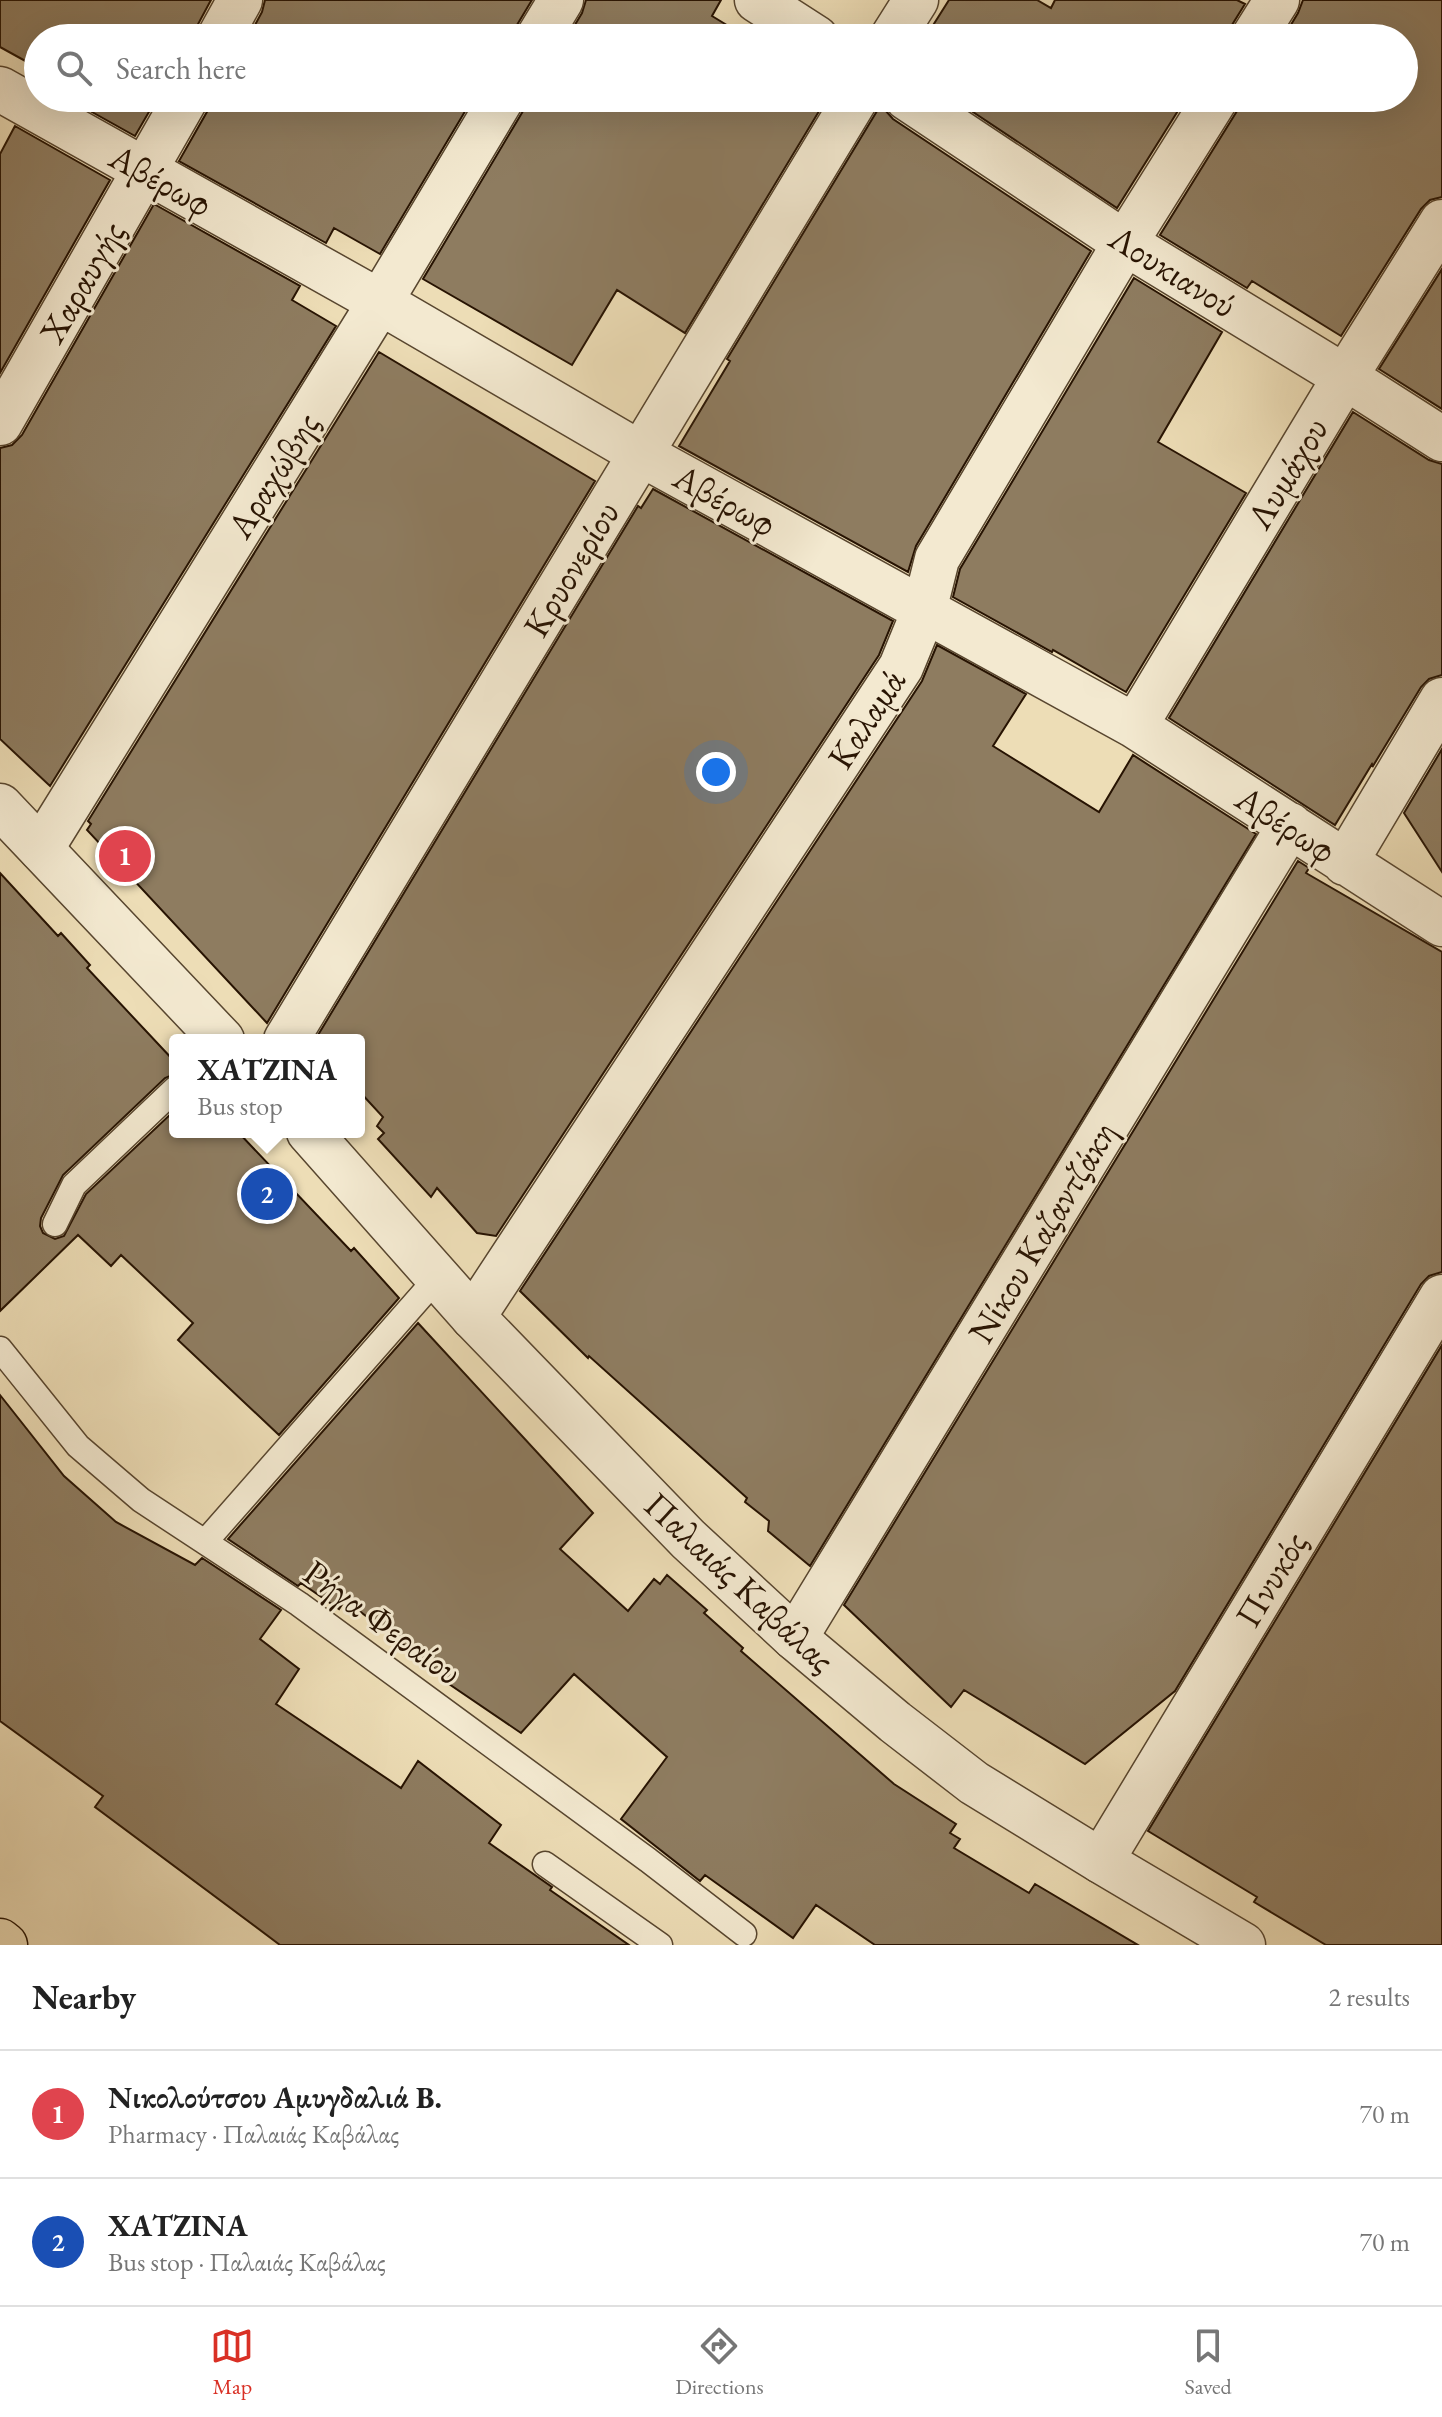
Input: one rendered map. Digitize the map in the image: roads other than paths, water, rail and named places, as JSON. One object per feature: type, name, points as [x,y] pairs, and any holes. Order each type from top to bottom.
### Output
[{"type":"highway","points":[[0,1941],[5,1945]]},
{"type":"street","points":[[227,24],[240,0]]},
{"type":"street","points":[[546,24],[561,0]]},
{"type":"street","points":[[757,0],[794,24]]},
{"type":"street","points":[[901,24],[916,0]]},
{"type":"street","points":[[1262,24],[1277,0]]},
{"type":"street","name":"Αβέρωφ","points":[[0,89],[24,103]]},
{"type":"street","name":"Αβέρωφ","points":[[40,112],[380,302],[641,454],[1135,726],[1442,924]]},
{"type":"street","name":"Χαραυγής","points":[[0,423],[178,112]]},
{"type":"street","name":"Αραχώβης","points":[[41,849],[380,302],[494,112]]},
{"type":"street","name":"Κρυονερίου","points":[[290,1034],[848,112]]},
{"type":"street","name":"Λουκιανού","points":[[928,112],[1125,243],[1442,439]]},
{"type":"street","name":"Καλαμά","points":[[473,1317],[901,667],[924,611],[937,559],[1125,243],[1207,112]]},
{"type":"street","name":"Λυμάχου","points":[[1135,726],[1442,222]]},
{"type":"street","points":[[1345,863],[1442,700]]},
{"type":"street","points":[[0,806],[216,1034]]},
{"type":"street","name":"Νίκου Καζαντζάκη","points":[[795,1638],[1290,825]]},
{"type":"street","name":"Παλαιάς Καβάλας","points":[[314,1138],[473,1317],[688,1539],[795,1638],[974,1783],[1243,1945]]},
{"type":"street","name":"Πνυκός","points":[[1101,1861],[1442,1297]]},
{"type":"lane","points":[[55,1224],[74,1185],[169,1095]]},
{"type":"lane","points":[[205,1542],[437,1278]]},
{"type":"lane","name":"Ρήγα Φεραίου","points":[[0,1349],[78,1446],[141,1500],[299,1604],[744,1934]]},
{"type":"lane","points":[[545,1864],[660,1945]]},
{"type":"place","name":"Νικολούτσου Αμυγδαλιά Β.","points":[[125,856]]},
{"type":"place","name":"ΧΑΤΖΙΝΑ","points":[[267,1194]]}]
